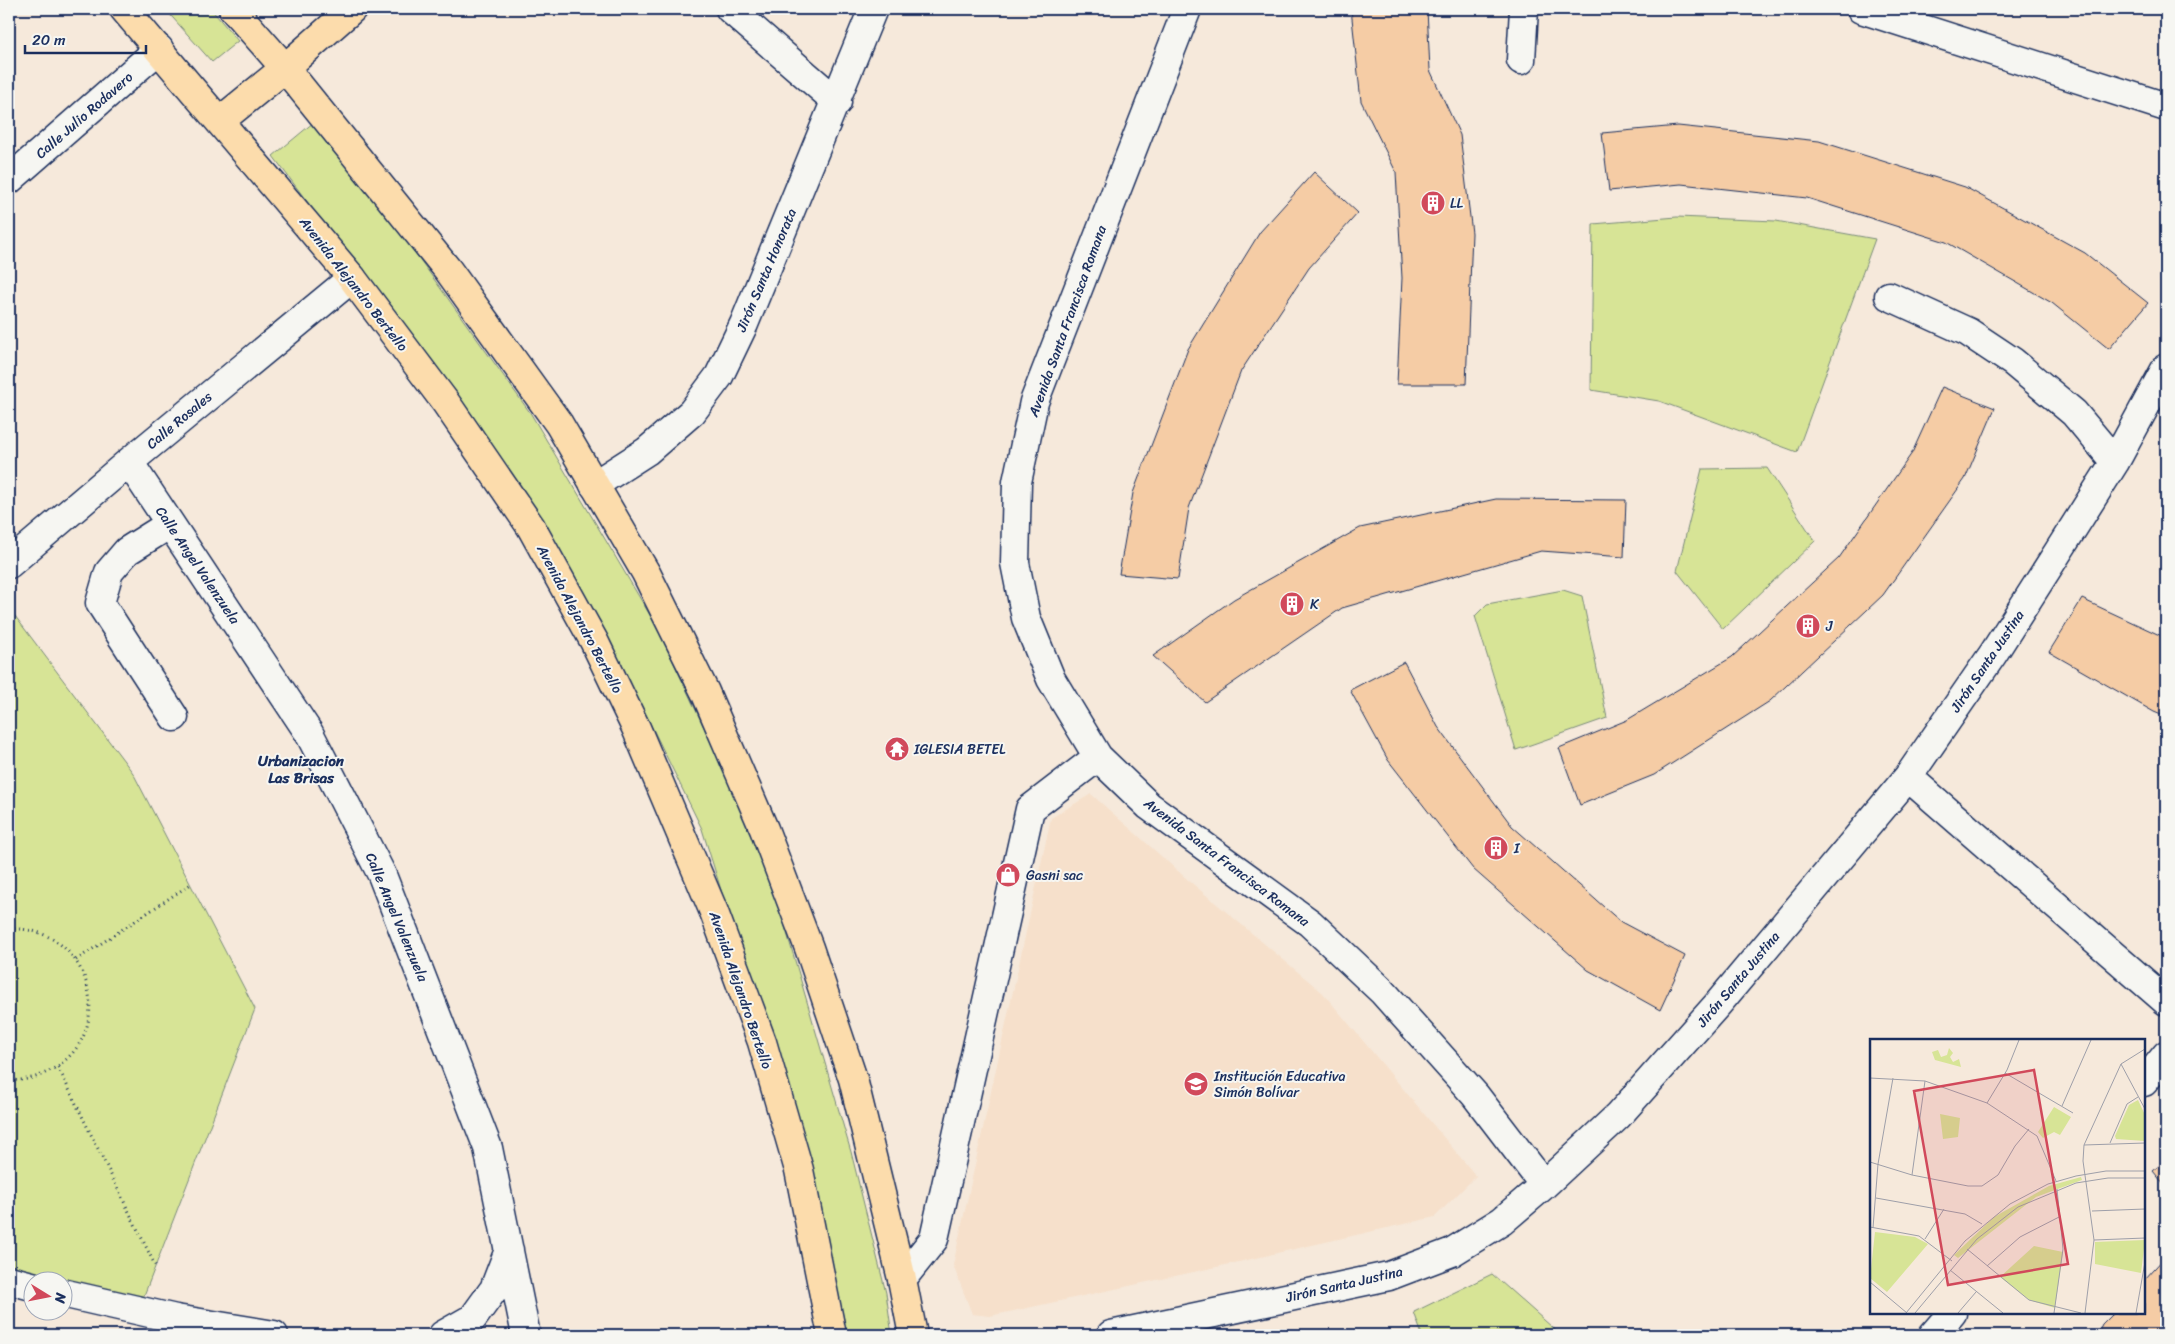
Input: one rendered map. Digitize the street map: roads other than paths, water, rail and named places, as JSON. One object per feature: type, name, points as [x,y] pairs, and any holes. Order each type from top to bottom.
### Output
[{"type":"main road","name":"Avenida Alejandro Bertello","points":[[124,9],[352,278],[446,403],[531,527],[594,641],[636,728],[714,912],[762,1042],[799,1170],[832,1335]]},
{"type":"main road","points":[[233,9],[285,68],[448,270],[559,424],[646,573],[705,692],[764,829],[809,948],[853,1079],[902,1279],[913,1335]]},
{"type":"main road","points":[[220,121],[285,68],[352,9]]},
{"type":"street","points":[[730,9],[837,102]]},
{"type":"street","name":"Jirón Santa Honorata","points":[[594,484],[647,451],[692,412],[719,376],[744,324],[837,102],[873,9]]},
{"type":"street","name":"Avenida Santa Francisca Romana","points":[[1187,9],[1034,402],[1017,482],[1015,563],[1026,618],[1051,679],[1098,757],[1149,806],[1310,923],[1382,991],[1475,1095],[1544,1186]]},
{"type":"street","points":[[1521,60],[1524,9]]},
{"type":"street","points":[[1861,9],[2166,107]]},
{"type":"street","name":"Calle Julio Rodavero","points":[[9,180],[159,49]]},
{"type":"street","name":"Calle Rosales","points":[[9,564],[352,278]]},
{"type":"street","points":[[1889,296],[1968,332],[2013,362],[2074,413],[2115,462]]},
{"type":"street","name":"Jirón Santa Justina","points":[[1111,1335],[1389,1276],[1452,1252],[1502,1221],[1544,1186],[1618,1116],[1717,1005],[1908,777],[1994,654],[2115,462],[2166,368]]},
{"type":"street","name":"Calle Angel Valenzuela","points":[[129,462],[309,732],[382,875],[488,1148],[526,1335]]},
{"type":"street","points":[[170,524],[127,551],[109,572],[100,603],[174,717]]},
{"type":"street","points":[[902,1279],[934,1239],[1030,808],[1098,757]]},
{"type":"street","points":[[1908,777],[2166,1001]]},
{"type":"street","points":[[2145,1081],[2166,1055]]},
{"type":"street","points":[[443,1335],[473,1318],[494,1289],[509,1250]]},
{"type":"street","points":[[9,1280],[22,1283]]},
{"type":"street","points":[[72,1295],[176,1319],[274,1335]]},
{"type":"street","points":[[1933,1335],[1951,1314]]},
{"type":"place","name":"LL","points":[[1433,203]]},
{"type":"place","name":"K","points":[[1292,604]]},
{"type":"place","name":"J","points":[[1808,626]]},
{"type":"place","name":"IGLESIA BETEL","points":[[897,749]]},
{"type":"place","name":"I","points":[[1496,848]]},
{"type":"place","name":"Gasni sac","points":[[1008,875]]},
{"type":"place","name":"Institución Educativa Simón Bolívar","points":[[1196,1084]]},
{"type":"district","name":"Urbanizacion Las Brisas","points":[[301,770]]}]
